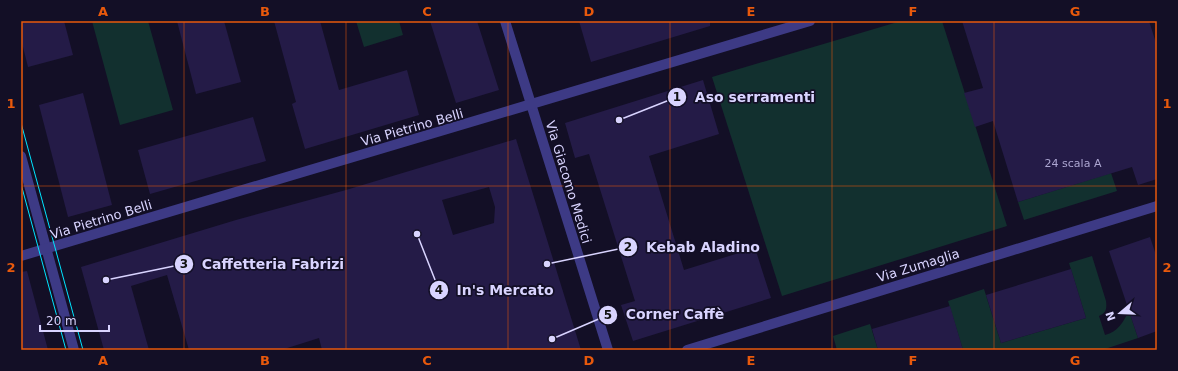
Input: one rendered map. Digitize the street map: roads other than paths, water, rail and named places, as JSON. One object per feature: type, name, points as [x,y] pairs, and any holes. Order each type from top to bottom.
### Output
[{"type":"street","name":"Via Giacomo Medici","points":[[505,21],[608,350]]},
{"type":"street","name":"Via Pietrino Belli","points":[[21,256],[810,21]]},
{"type":"street","points":[[21,156],[74,350]]},
{"type":"street","name":"Via Zumaglia","points":[[687,350],[1157,206]]},
{"type":"tram line","points":[[21,123],[83,350]]},
{"type":"tram line","points":[[21,184],[66,350]]},
{"type":"place","name":"Aso serramenti","points":[[619,120]]},
{"type":"place","name":"In's Mercato","points":[[417,234]]},
{"type":"place","name":"Kebab Aladino","points":[[547,264]]},
{"type":"place","name":"Caffetteria Fabrizi","points":[[106,280]]},
{"type":"place","name":"Corner Caffè","points":[[552,339]]}]
